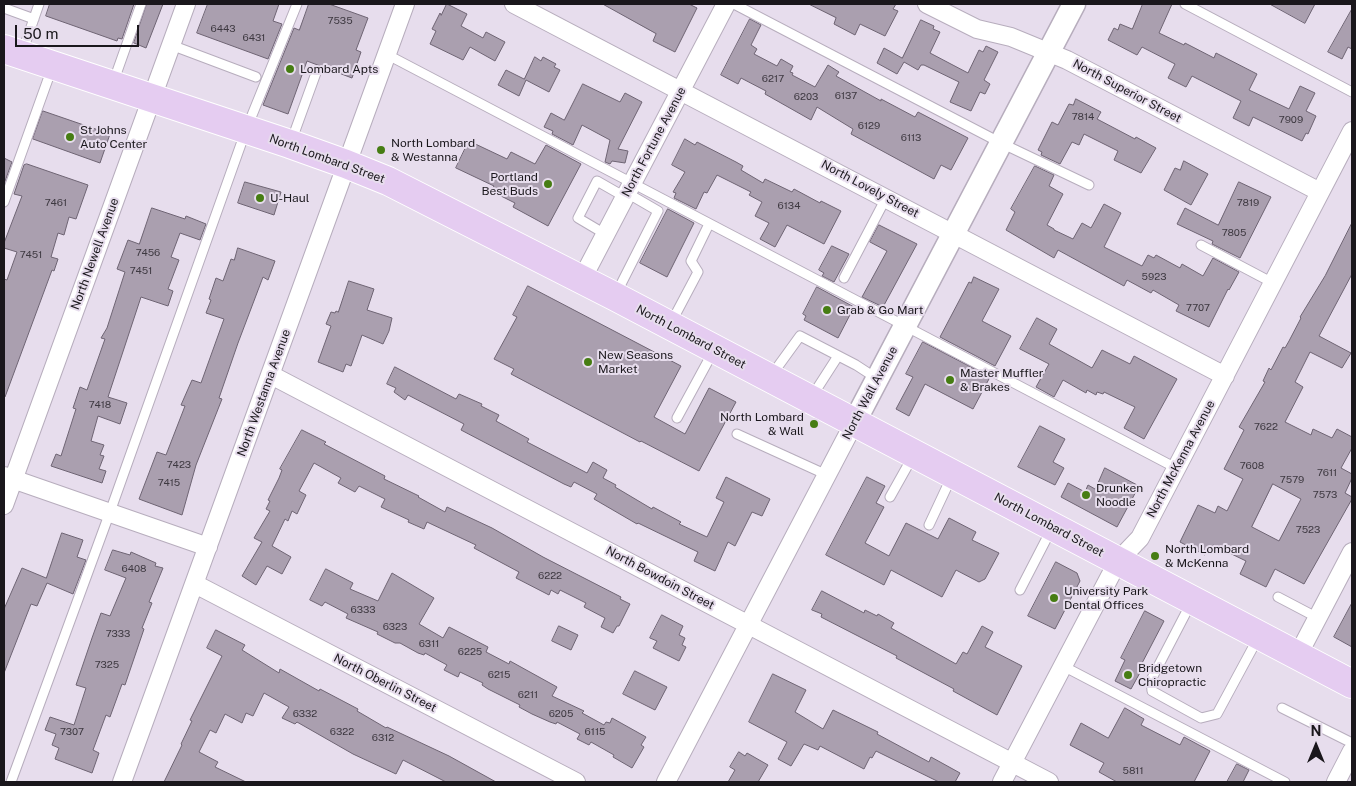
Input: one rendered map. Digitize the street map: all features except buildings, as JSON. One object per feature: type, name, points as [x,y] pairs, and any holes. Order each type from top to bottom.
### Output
[{"type":"main road","name":"North Lombard Street","points":[[13,52],[290,144],[346,164],[410,192],[582,279],[1352,684]]},
{"type":"street","name":"North Newell Avenue","points":[[4,505],[8,478],[152,99],[186,4]]},
{"type":"street","name":"North Westanna Avenue","points":[[122,782],[405,4]]},
{"type":"street","name":"North Lovely Street","points":[[514,4],[1225,376]]},
{"type":"street","name":"North Fortune Avenue","points":[[582,279],[726,4]]},
{"type":"street","name":"North Superior Street","points":[[927,4],[977,29],[1011,37],[1068,60],[1320,192]]},
{"type":"street","name":"North Wall Avenue","points":[[666,782],[1074,4]]},
{"type":"street","name":"North McKenna Avenue","points":[[1002,782],[1118,562],[1140,538],[1352,131]]},
{"type":"street","name":"North Bowdoin Street","points":[[271,375],[1049,782]]},
{"type":"street","points":[[8,478],[208,547]]},
{"type":"street","points":[[1298,655],[1352,552]]},
{"type":"street","name":"North Oberlin Street","points":[[195,584],[576,782]]},
{"type":"street","points":[[1336,782],[1352,751]]},
{"type":"lane","points":[[13,52],[34,19],[39,4]]},
{"type":"lane","points":[[112,86],[141,4]]},
{"type":"lane","points":[[11,782],[110,512],[246,130],[297,4]]},
{"type":"lane","points":[[734,4],[1001,143],[1089,185]]},
{"type":"lane","points":[[1185,4],[1352,92]]},
{"type":"lane","points":[[4,8],[34,19]]},
{"type":"lane","points":[[171,45],[256,77]]},
{"type":"lane","points":[[386,54],[628,191],[658,211],[614,296]]},
{"type":"lane","points":[[4,202],[54,65]]},
{"type":"lane","points":[[290,144],[316,73]]},
{"type":"lane","points":[[605,234],[578,218],[597,181],[628,191],[709,224],[1176,468]]},
{"type":"lane","points":[[844,278],[886,198]]},
{"type":"lane","points":[[670,326],[698,272],[691,261],[709,224]]},
{"type":"lane","points":[[1201,245],[1273,283]]},
{"type":"lane","points":[[770,379],[800,336],[878,379]]},
{"type":"lane","points":[[677,418],[715,349]]},
{"type":"lane","points":[[810,400],[838,356]]},
{"type":"lane","points":[[737,434],[827,475]]},
{"type":"lane","points":[[890,497],[914,454]]},
{"type":"lane","points":[[929,525],[952,475]]},
{"type":"lane","points":[[1020,590],[1052,527]]},
{"type":"lane","points":[[1278,597],[1318,618]]},
{"type":"lane","points":[[1192,600],[1152,680],[1152,691],[1201,718],[1217,714],[1260,635]]},
{"type":"lane","points":[[1063,666],[1285,782]]},
{"type":"lane","points":[[1282,708],[1352,743]]},
{"type":"place","name":"Lombard Apts","points":[[290,69]]},
{"type":"place","name":"St Johns Auto Center","points":[[70,137]]},
{"type":"place","name":"North Lombard & Westanna","points":[[381,150]]},
{"type":"place","name":"Portland Best Buds","points":[[548,184]]},
{"type":"place","name":"U-Haul","points":[[260,198]]},
{"type":"place","name":"Grab & Go Mart","points":[[827,310]]},
{"type":"place","name":"New Seasons Market","points":[[588,362]]},
{"type":"place","name":"Master Muffler & Brakes","points":[[950,380]]},
{"type":"place","name":"North Lombard & Wall","points":[[814,424]]},
{"type":"place","name":"Drunken Noodle","points":[[1086,495]]},
{"type":"place","name":"North Lombard & McKenna","points":[[1155,556]]},
{"type":"place","name":"University Park Dental Offices","points":[[1054,598]]},
{"type":"place","name":"Bridgetown Chiropractic","points":[[1128,675]]}]
